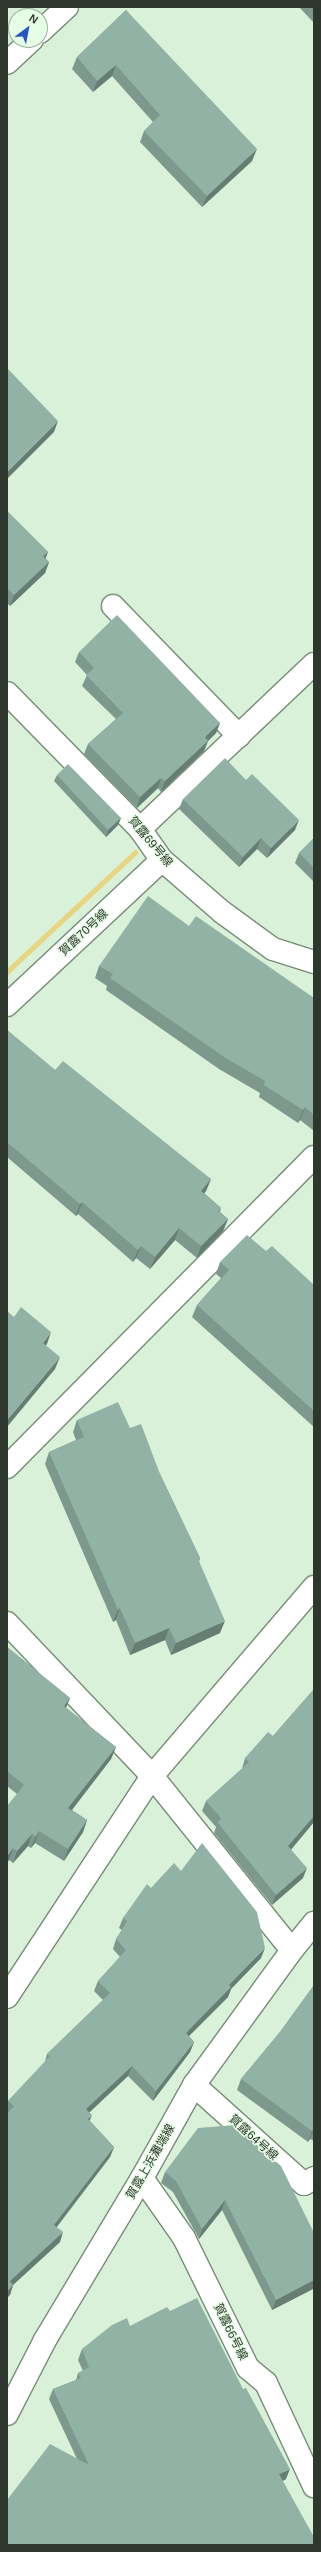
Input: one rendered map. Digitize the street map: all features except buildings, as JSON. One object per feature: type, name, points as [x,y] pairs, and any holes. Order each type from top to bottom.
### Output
[{"type":"street","points":[[48,25],[67,7]]},
{"type":"street","points":[[7,63],[23,48]]},
{"type":"street","points":[[113,606],[239,736]]},
{"type":"street","points":[[140,829],[314,664]]},
{"type":"street","name":"賀露69号線","points":[[7,693],[140,829],[162,860],[222,912],[273,949],[314,962]]},
{"type":"street","name":"賀露70号線","points":[[7,1005],[162,860]]},
{"type":"street","points":[[7,1467],[314,1157]]},
{"type":"street","points":[[7,1997],[152,1776],[314,1587]]},
{"type":"street","points":[[7,1623],[152,1776],[292,1950]]},
{"type":"street","name":"賀露上浜灘端線","points":[[7,2414],[45,2340],[142,2178],[194,2085],[292,1950],[314,1923]]},
{"type":"street","name":"賀露64号線","points":[[194,2085],[304,2184],[314,2178]]},
{"type":"street","name":"賀露66号線","points":[[142,2178],[184,2238],[248,2368],[266,2383],[305,2447],[314,2486]]},
{"type":"shaded area","points":[[136,849],[139,853],[7,976],[7,969]]}]
